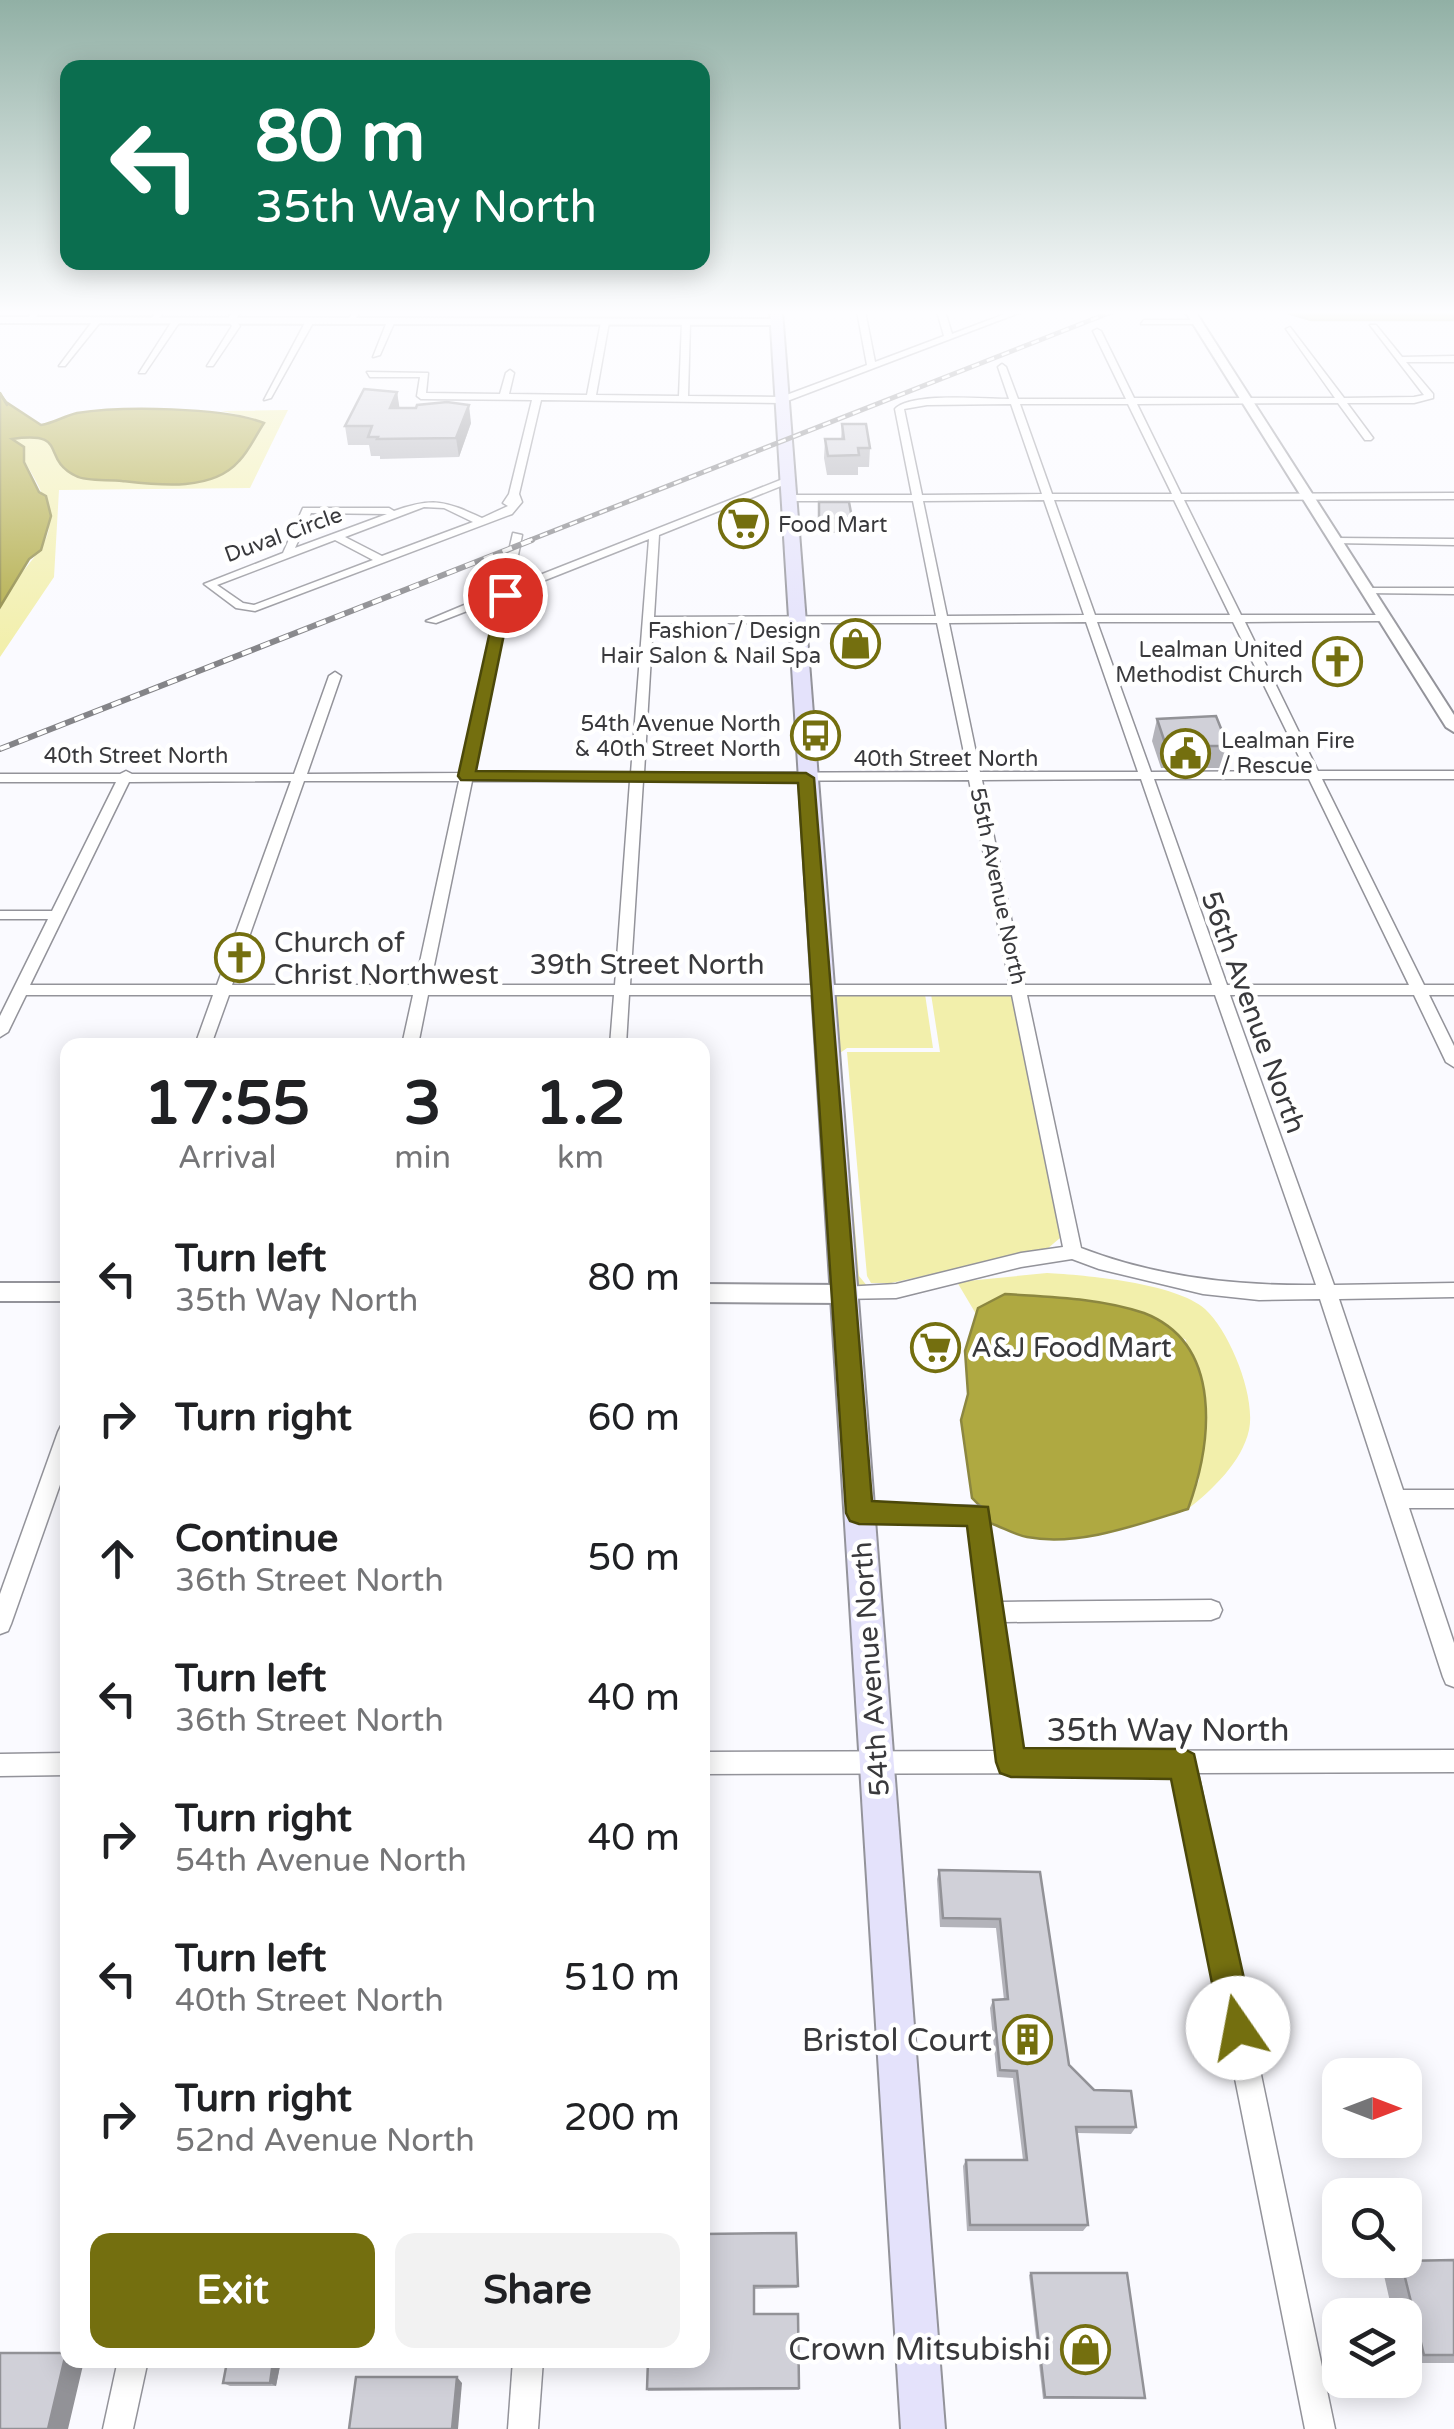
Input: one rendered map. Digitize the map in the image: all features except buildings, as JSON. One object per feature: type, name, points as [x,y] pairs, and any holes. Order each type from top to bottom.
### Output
[{"type":"main road","name":"54th Avenue North","points":[[784,424],[923,2429]]},
{"type":"street","name":"Duval Circle","points":[[482,522],[441,504],[428,503],[212,581],[210,586],[240,606],[255,608],[509,512],[517,502],[514,494],[530,424]]},
{"type":"street","name":"55th Avenue North","points":[[901,424],[1074,1252]]},
{"type":"street","name":"56th Avenue North","points":[[1023,424],[1143,778],[1327,1292],[1454,1676]]},
{"type":"street","points":[[1144,424],[1454,1062]]},
{"type":"street","points":[[1262,424],[1454,727]]},
{"type":"street","points":[[1358,424],[1368,438]]},
{"type":"street","points":[[432,621],[788,480]]},
{"type":"street","points":[[789,498],[1454,496]]},
{"type":"street","points":[[288,553],[307,510],[404,511]]},
{"type":"street","points":[[411,1038],[517,535]]},
{"type":"street","points":[[618,1038],[654,535]]},
{"type":"street","points":[[335,536],[382,560]]},
{"type":"street","points":[[1337,542],[1454,542]]},
{"type":"street","points":[[1367,591],[1454,591]]},
{"type":"street","points":[[650,620],[1384,618]]},
{"type":"street","points":[[206,1038],[335,676]]},
{"type":"street","name":"40th Street North","points":[[0,778],[1454,775]]},
{"type":"street","points":[[0,1032],[126,776]]},
{"type":"street","points":[[0,915],[57,915]]},
{"type":"street","name":"39th Street North","points":[[20,990],[1454,990]]},
{"type":"street","points":[[710,1293],[896,1292],[1020,1260],[1074,1252],[1099,1262],[1203,1287],[1259,1292],[1454,1290]]},
{"type":"street","points":[[0,1292],[60,1292]]},
{"type":"street","points":[[0,1624],[60,1455]]},
{"type":"street","points":[[1397,1499],[1454,1499]]},
{"type":"street","points":[[859,1513],[979,1515],[1011,1762]]},
{"type":"street","points":[[991,1612],[1210,1610]]},
{"type":"street","name":"35th Way North","points":[[710,1763],[1454,1760]]},
{"type":"street","points":[[0,1765],[60,1764]]},
{"type":"street","points":[[1184,1764],[1320,2429]]},
{"type":"street","points":[[118,2429],[130,2368]]},
{"type":"street","points":[[523,2429],[527,2368]]},
{"type":"shaded area","points":[[0,424],[263,424],[246,453],[228,471],[184,484],[81,478],[65,469],[48,442],[12,439],[24,447],[24,462],[39,492],[46,496],[51,516],[41,550],[29,559],[0,607]]},
{"type":"shaded area","points":[[237,424],[281,424],[250,488],[59,490],[54,577],[0,657],[0,610],[4,599],[42,545],[49,524],[41,491],[11,439],[45,441],[79,478],[99,478]]},
{"type":"shaded area","points":[[1016,993],[1060,1238],[1047,1249],[891,1283],[871,1283],[867,1276],[847,1052],[940,1052],[931,994]]},
{"type":"shaded area","points":[[830,994],[925,994],[933,1048],[847,1048],[840,1053],[859,1276],[868,1287],[853,1287]]},
{"type":"shaded area","points":[[1047,1273],[1129,1282],[1191,1300],[1214,1319],[1232,1348],[1249,1400],[1249,1430],[1233,1464],[1188,1509],[1199,1480],[1186,1340],[1145,1314],[1100,1304],[1005,1294],[978,1308],[976,1314],[957,1282]]},
{"type":"shaded area","points":[[1005,1294],[1128,1308],[1170,1328],[1188,1347],[1199,1371],[1206,1426],[1188,1509],[1109,1532],[1067,1539],[1027,1537],[990,1523],[989,1515],[972,1498],[961,1420],[968,1394],[965,1351],[978,1308]]},
{"type":"railway","points":[[525,542],[825,424]]},
{"type":"railway","points":[[0,749],[532,540]]},
{"type":"place","name":"Food Mart","points":[[743,524]]},
{"type":"place","name":"Fashion / Design Hair Salon & Nail Spa","points":[[856,643]]},
{"type":"place","name":"Lealman United Methodist Church","points":[[1338,662]]},
{"type":"place","name":"54th Avenue North & 40th Street North","points":[[816,736]]},
{"type":"place","name":"Lealman Fire / Rescue","points":[[1186,753]]},
{"type":"place","name":"Church of Christ Northwest","points":[[239,958]]},
{"type":"place","name":"A&J Food Mart","points":[[936,1347]]},
{"type":"place","name":"Bristol Court","points":[[1027,2040]]},
{"type":"place","name":"Crown Mitsubishi","points":[[1086,2349]]},
{"type":"route","points":[[505,595],[466,776],[806,778],[859,1513],[979,1515],[1011,1762],[1184,1764],[1238,2028]]}]
